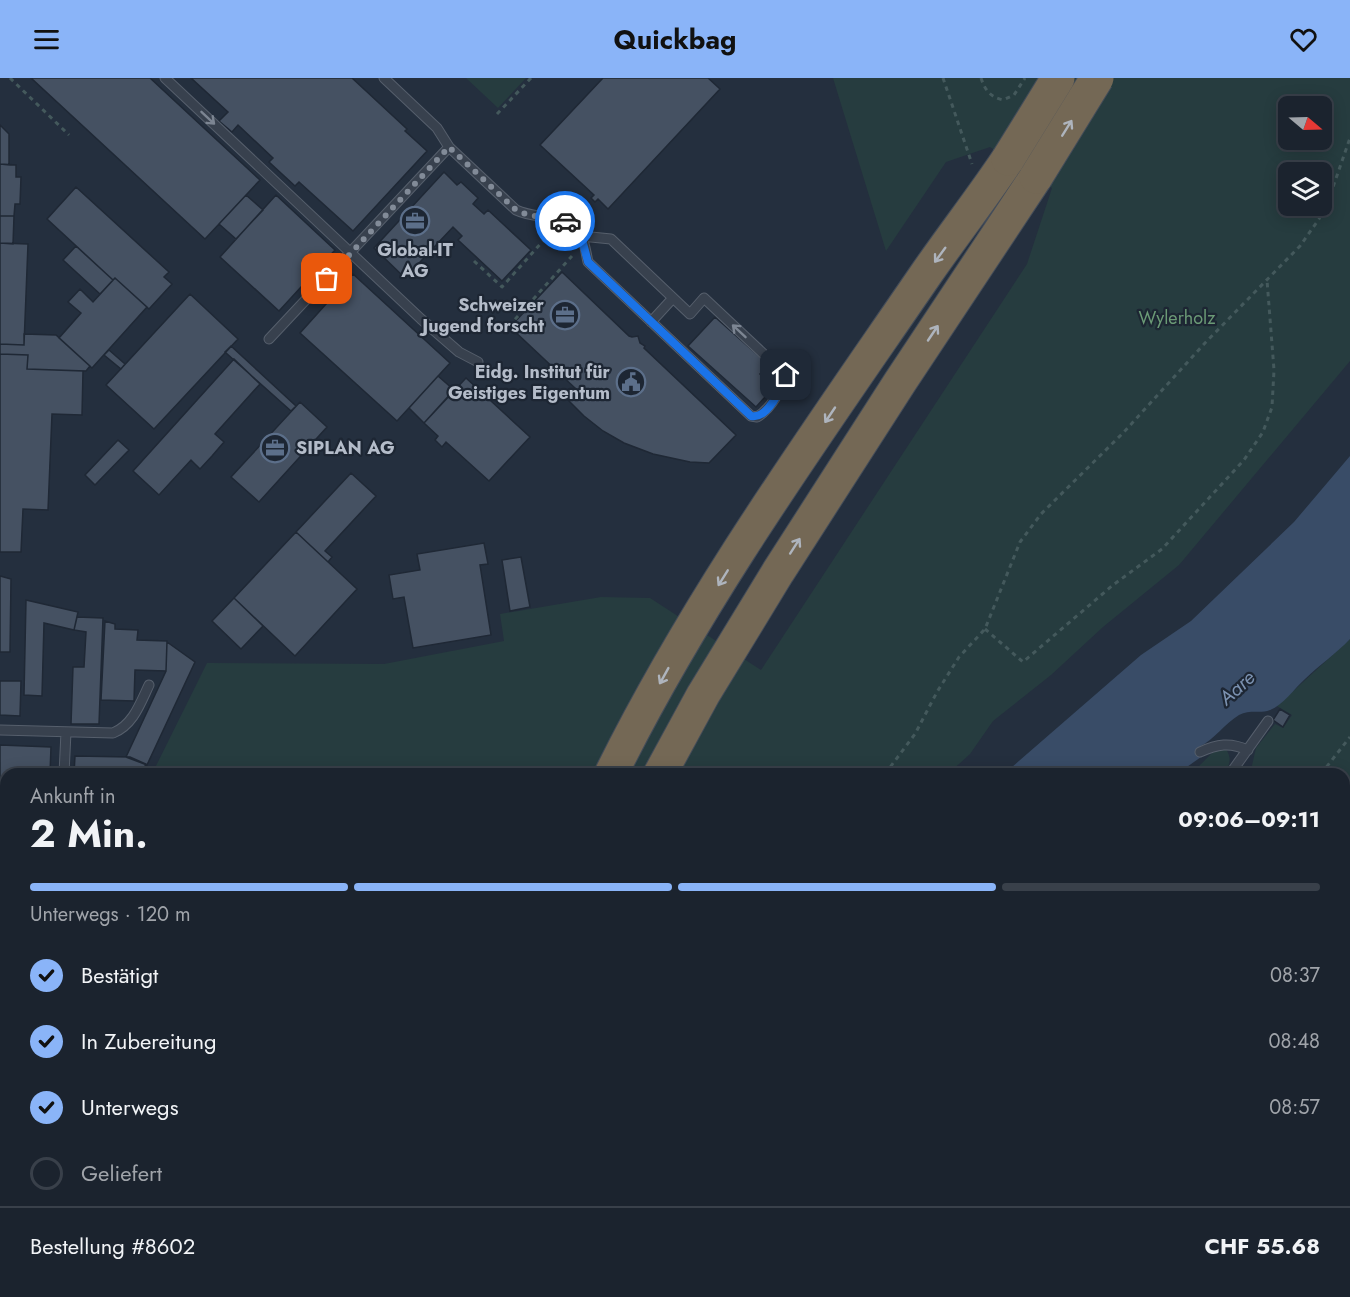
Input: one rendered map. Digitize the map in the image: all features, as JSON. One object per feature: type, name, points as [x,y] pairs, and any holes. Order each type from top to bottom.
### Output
[{"type":"highway","points":[[614,768],[693,626],[804,453],[933,265],[975,208],[1058,78]]},
{"type":"highway","points":[[663,768],[730,649],[900,382],[1036,177],[1097,78]]},
{"type":"lane","points":[[165,78],[459,352],[478,362]]},
{"type":"lane","points":[[384,78],[437,128],[449,147],[516,210],[528,215],[563,219],[582,240],[588,262],[751,416],[757,417],[762,414],[781,390],[786,375],[704,298],[690,314],[611,239],[582,240]]},
{"type":"lane","points":[[269,339],[449,147]]},
{"type":"lane","points":[[651,322],[673,298]]},
{"type":"lane","points":[[0,730],[108,734],[118,731],[133,717],[149,686]]},
{"type":"lane","points":[[1234,768],[1268,721]]},
{"type":"lane","points":[[64,768],[66,732]]},
{"type":"lane","points":[[1200,752],[1228,744],[1248,750]]},
{"type":"path","points":[[10,78],[69,135]]},
{"type":"path","points":[[497,114],[531,78]]},
{"type":"path","points":[[943,78],[973,166]]},
{"type":"path","points":[[981,78],[989,95],[1002,100],[1014,95],[1025,78]]},
{"type":"path","points":[[890,768],[915,734],[959,657],[985,629],[1020,542],[1041,514],[1124,432],[1205,343],[1300,246],[1319,219],[1350,138]]},
{"type":"path","points":[[474,261],[502,287],[563,219]]},
{"type":"path","points":[[509,326],[582,240]]},
{"type":"path","points":[[985,629],[1023,662],[1113,585],[1162,549],[1244,460],[1263,432],[1272,407],[1274,370],[1267,280]]},
{"type":"path","points":[[1326,768],[1350,737]]},
{"type":"green space","points":[[466,78],[526,78],[498,108]]},
{"type":"green space","name":"Wylerholz","points":[[833,78],[1350,78],[1350,361],[1179,565],[1103,627],[1051,675],[993,721],[970,754],[955,768],[155,768],[207,663],[384,664],[504,641],[500,614],[601,597],[650,598],[761,670],[1027,264],[1052,188],[990,147],[946,162],[886,251]]},
{"type":"green space","points":[[1350,639],[1350,768],[1251,768],[1256,748],[1275,724],[1283,728],[1292,715],[1277,706]]},
{"type":"green space","points":[[1226,749],[1230,762],[1227,768],[1197,768],[1214,751]]},
{"type":"water","name":"Aare","points":[[1350,456],[1350,639],[1310,674],[1284,701],[1270,710],[1239,715],[1199,747],[1201,757],[1185,768],[1011,768],[1141,655],[1191,621],[1294,522]]},
{"type":"building","points":[[31,78],[150,78],[260,180],[205,239]]},
{"type":"building","points":[[191,78],[352,78],[407,129],[405,131],[427,151],[353,231],[299,182],[295,186],[269,162],[273,158],[238,125],[232,132],[219,121],[228,112]]},
{"type":"building","points":[[603,78],[708,78],[720,89],[608,209],[598,199],[595,202],[591,198],[594,195],[540,145]]},
{"type":"building","points":[[0,125],[9,134],[9,165],[0,164]]},
{"type":"building","points":[[0,164],[16,165],[16,177],[21,177],[20,204],[15,204],[14,216],[0,216]]},
{"type":"building","points":[[444,172],[457,185],[461,182],[478,198],[473,204],[484,214],[488,210],[531,250],[502,281],[458,240],[462,236],[453,227],[405,278],[374,248]]},
{"type":"building","points":[[76,187],[169,272],[164,277],[172,284],[149,309],[115,278],[113,280],[47,219]]},
{"type":"building","points":[[246,195],[263,210],[236,239],[219,224]]},
{"type":"building","points":[[276,195],[335,250],[279,311],[220,257]]},
{"type":"building","points":[[0,216],[14,216],[13,244],[0,243]]},
{"type":"building","points":[[0,243],[28,244],[24,345],[0,344]]},
{"type":"building","points":[[76,246],[113,280],[100,294],[63,260]]},
{"type":"building","points":[[562,272],[629,336],[638,336],[644,348],[736,435],[709,463],[690,462],[653,454],[624,443],[603,431],[567,399],[576,389],[510,327]]},
{"type":"building","points":[[353,274],[450,363],[397,421],[300,333]]},
{"type":"building","points":[[115,278],[147,307],[92,368],[59,338],[81,313],[68,302],[80,289],[93,302]]},
{"type":"building","points":[[190,294],[238,339],[154,429],[106,385]]},
{"type":"building","points":[[715,317],[769,365],[760,374],[774,387],[756,407],[688,346]]},
{"type":"building","points":[[24,334],[56,335],[90,366],[86,371],[27,369],[28,355],[0,354],[0,344],[24,345]]},
{"type":"building","points":[[231,346],[296,406],[291,411],[225,352]]},
{"type":"building","points":[[109,350],[125,364],[121,369],[104,355]]},
{"type":"building","points":[[0,354],[28,355],[27,369],[83,371],[82,415],[52,414],[48,510],[23,509],[21,552],[0,552]]},
{"type":"building","points":[[234,359],[260,384],[215,434],[224,442],[212,456],[200,469],[191,460],[159,495],[133,471]]},
{"type":"building","points":[[438,376],[454,390],[424,423],[409,408]]},
{"type":"building","points":[[466,378],[530,437],[489,481],[446,442],[442,447],[435,440],[438,436],[424,423]]},
{"type":"building","points":[[300,402],[327,427],[259,502],[231,477]]},
{"type":"building","points":[[118,440],[129,450],[95,485],[85,475]]},
{"type":"building","points":[[351,473],[376,496],[325,551],[332,557],[328,562],[296,532]]},
{"type":"building","points":[[296,532],[357,589],[295,656],[234,598]]},
{"type":"building","points":[[484,543],[488,564],[480,565],[491,635],[413,648],[404,597],[393,599],[389,575],[420,570],[417,554]]},
{"type":"building","points":[[521,557],[530,607],[510,611],[502,560]]},
{"type":"building","points":[[0,576],[11,579],[10,652],[0,652]]},
{"type":"building","points":[[234,598],[263,626],[241,649],[212,621]]},
{"type":"building","points":[[26,600],[78,612],[74,630],[44,623],[42,696],[24,695]]},
{"type":"building","points":[[77,617],[103,618],[99,724],[71,724],[73,667],[84,667],[86,632],[74,630]]},
{"type":"building","points":[[105,621],[115,624],[115,629],[138,630],[137,640],[167,641],[166,671],[135,670],[134,701],[101,700]]},
{"type":"building","points":[[167,642],[195,662],[147,765],[126,757],[166,671]]},
{"type":"building","points":[[0,681],[21,681],[20,716],[0,715]]},
{"type":"building","points":[[1280,709],[1290,715],[1283,727],[1273,720]]},
{"type":"building","points":[[0,745],[51,747],[50,768],[0,768]]},
{"type":"building","points":[[75,756],[130,757],[146,764],[144,768],[74,768]]},
{"type":"way so far","points":[[327,279],[449,147],[516,210],[528,215],[565,221]]},
{"type":"place","name":"Global-IT AG","points":[[415,221]]},
{"type":"place","name":"Schweizer Jugend forscht","points":[[565,315]]},
{"type":"place","name":"Eidg. Institut für Geistiges Eigentum","points":[[631,382]]},
{"type":"place","name":"SIPLAN AG","points":[[275,448]]},
{"type":"route","points":[[565,221],[581,236],[588,262],[751,416],[757,417],[762,414],[781,390],[786,375]]}]
